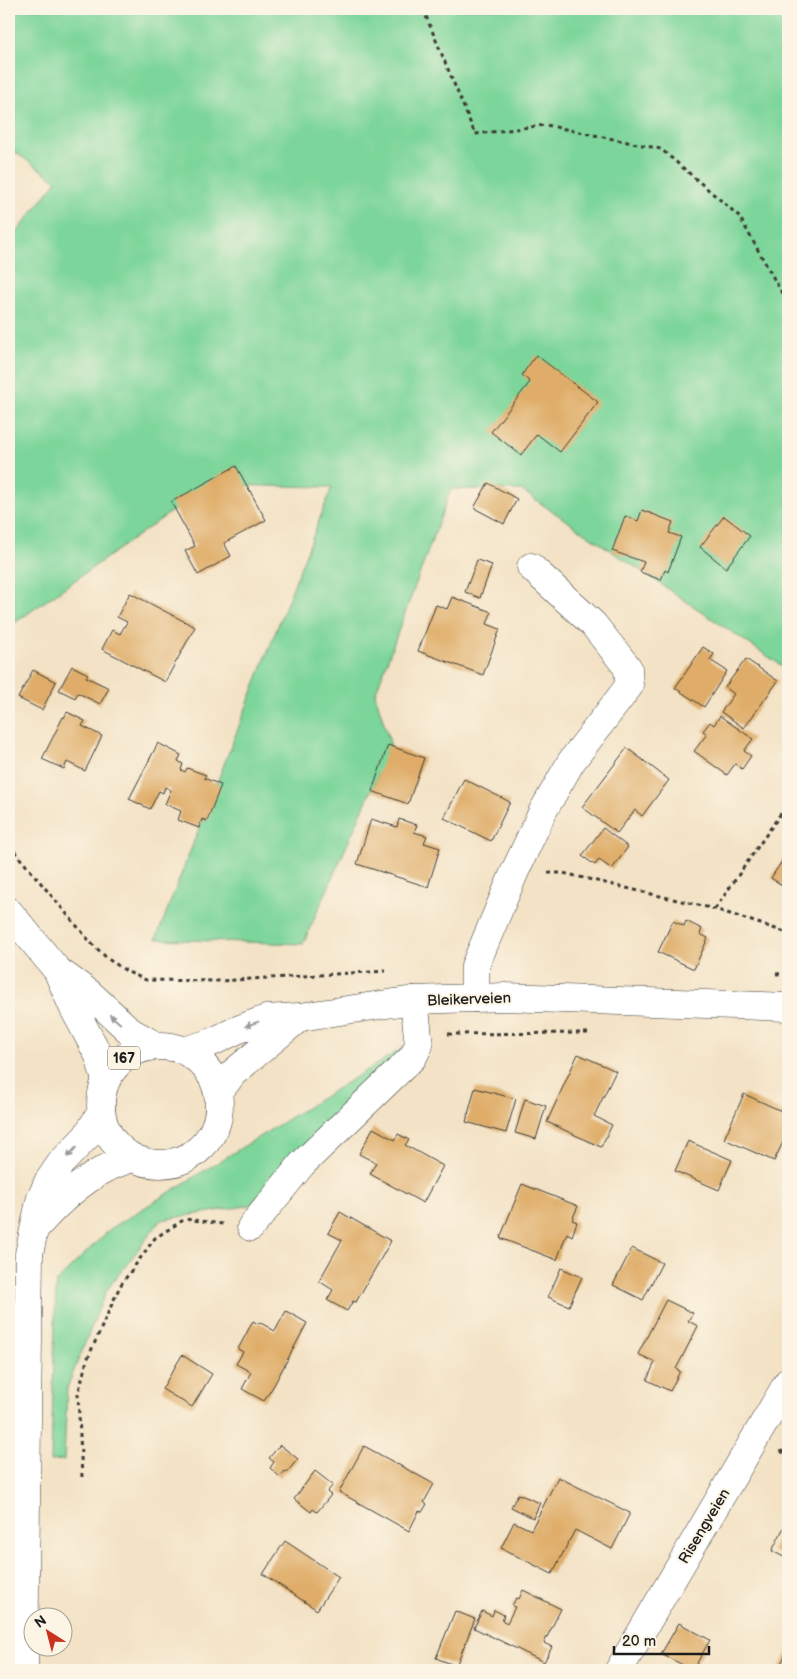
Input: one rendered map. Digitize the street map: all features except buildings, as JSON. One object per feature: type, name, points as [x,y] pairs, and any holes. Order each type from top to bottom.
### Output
[{"type":"main road","points":[[475,998],[475,966],[515,871],[543,811],[571,762],[629,686],[628,668],[593,624],[531,568]]},
{"type":"main road","name":"167","points":[[9,912],[57,970],[89,993],[131,1032],[156,1046]]},
{"type":"main road","name":"167","points":[[57,970],[73,1007],[99,1056],[106,1081]]},
{"type":"main road","name":"Bleikerveien","points":[[251,1227],[302,1164],[413,1057],[419,1045],[414,1000],[505,997],[788,1008]]},
{"type":"main road","points":[[184,1051],[210,1043],[266,1019],[300,1017],[414,1000]]},
{"type":"main road","points":[[218,1093],[233,1073],[300,1017]]},
{"type":"main road","name":"167","points":[[156,1046],[184,1051],[199,1061],[211,1075],[218,1093],[219,1109],[216,1126],[207,1141],[196,1152],[181,1161],[164,1165],[148,1164],[132,1158],[117,1146],[106,1130],[101,1113],[101,1097],[106,1081],[114,1068],[126,1057],[140,1050],[156,1046]]},
{"type":"main road","name":"167","points":[[24,1670],[17,1562],[30,1254],[40,1201],[48,1182],[61,1163],[86,1137],[101,1113]]},
{"type":"main road","name":"167","points":[[36,1228],[58,1204],[80,1186],[106,1168],[132,1158]]},
{"type":"main road","name":"Risengveien","points":[[619,1670],[788,1382]]},
{"type":"path","points":[[423,9],[475,134],[546,125],[662,149],[740,216],[788,304]]},
{"type":"path","points":[[715,909],[788,803]]},
{"type":"path","points":[[9,845],[92,944],[108,959],[128,972],[146,980],[219,981],[386,971]]},
{"type":"path","points":[[515,871],[563,873],[715,909],[788,933]]},
{"type":"path","points":[[417,1034],[594,1033]]},
{"type":"path","points":[[82,1476],[78,1394],[87,1360],[120,1286],[155,1238],[185,1219],[251,1227]]},
{"type":"green space","points":[[9,9],[788,9],[788,670],[521,490],[451,489],[375,694],[391,746],[303,944],[156,939],[332,487],[209,485],[9,627],[9,242],[57,181],[9,148]]},
{"type":"green space","points":[[406,1046],[252,1205],[161,1220],[106,1291],[67,1388],[64,1460],[51,1461],[56,1282],[110,1229]]}]
